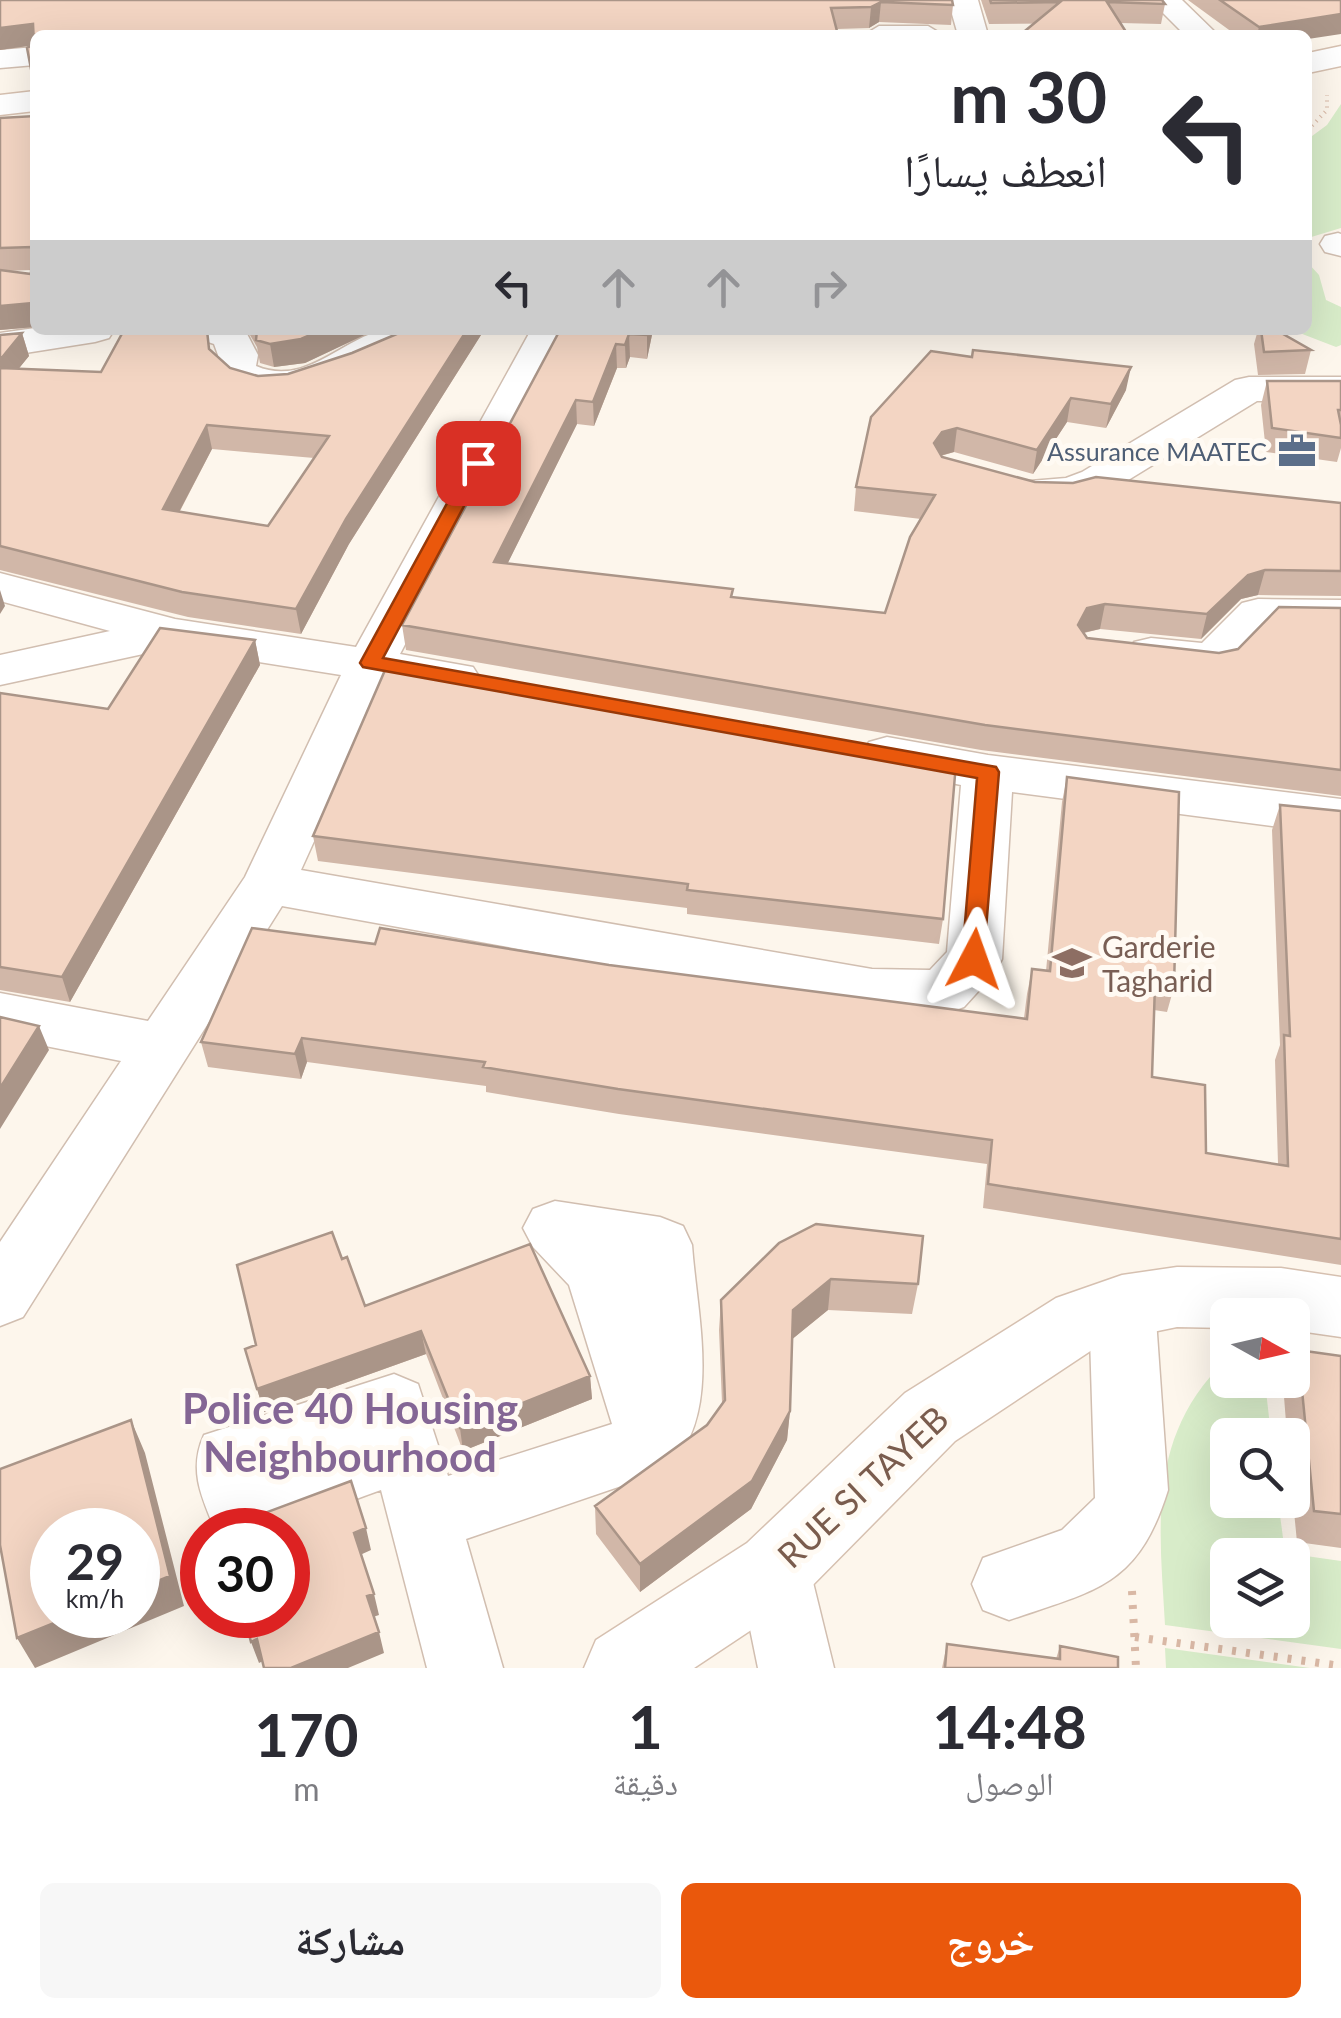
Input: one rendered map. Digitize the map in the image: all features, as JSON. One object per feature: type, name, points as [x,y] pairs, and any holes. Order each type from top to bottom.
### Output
[{"type":"main road","points":[[1312,62],[1341,56]]},
{"type":"main road","points":[[0,105],[30,102]]},
{"type":"main road","name":"RUE SI TAYEB","points":[[624,1668],[774,1570],[930,1417],[1044,1341],[1122,1305],[1226,1296],[1281,1298],[1341,1307]]},
{"type":"street","points":[[962,0],[972,30]]},
{"type":"street","points":[[1164,0],[1197,30]]},
{"type":"street","points":[[0,59],[30,56]]},
{"type":"street","points":[[0,344],[61,335]]},
{"type":"street","points":[[227,335],[238,356],[236,370],[246,379],[296,382],[338,373],[410,335]]},
{"type":"street","points":[[0,1297],[268,884],[371,663],[547,335]]},
{"type":"street","points":[[990,480],[1026,491],[1072,491],[1249,389],[1331,368]]},
{"type":"street","points":[[0,587],[171,633],[506,687]]},
{"type":"street","points":[[1100,648],[1213,659],[1258,613],[1341,614]]},
{"type":"street","points":[[0,670],[171,633]]},
{"type":"street","points":[[834,745],[988,772],[1341,817]]},
{"type":"street","points":[[268,884],[872,991],[944,992],[974,959],[988,772]]},
{"type":"street","points":[[0,1015],[166,1046]]},
{"type":"street","points":[[1009,1584],[1088,1556],[1120,1529],[1128,1510],[1133,1490],[1122,1305]]},
{"type":"street","points":[[425,1518],[640,1448],[651,1438]]},
{"type":"street","points":[[406,1449],[466,1668]]},
{"type":"street","points":[[774,1570],[796,1668]]},
{"type":"path","points":[[1135,1637],[1341,1666]]},
{"type":"green space","points":[[1341,104],[1341,228],[1312,237],[1312,136],[1327,125]]},
{"type":"green space","points":[[1312,267],[1319,275],[1326,300],[1341,307],[1341,345],[1336,347],[1305,335],[1312,335]]},
{"type":"green space","points":[[1210,1377],[1210,1398],[1267,1398],[1269,1418],[1210,1418],[1210,1518],[1280,1518],[1283,1538],[1210,1538],[1210,1631],[1165,1625],[1162,1495],[1176,1434]]},
{"type":"green space","points":[[1310,1557],[1341,1561],[1341,1649],[1260,1638],[1310,1638]]},
{"type":"green space","points":[[1165,1648],[1310,1668],[1166,1668]]},
{"type":"building","points":[[0,0],[952,0],[953,5],[881,2],[871,7],[831,8],[837,30],[33,30],[33,24],[0,28]]},
{"type":"building","points":[[990,0],[1162,0],[1165,4],[1107,2],[1125,30],[1026,30],[1060,2]]},
{"type":"building","points":[[1220,0],[1341,0],[1341,14],[1259,27]]},
{"type":"building","points":[[30,116],[30,247],[0,248],[0,118]]},
{"type":"building","points":[[0,270],[30,274],[30,303],[0,306]]},
{"type":"building","points":[[22,333],[0,360],[0,335]]},
{"type":"building","points":[[121,335],[208,335],[209,349],[230,368],[258,376],[288,374],[394,335],[464,335],[346,519],[296,609],[182,592],[0,546],[0,368],[101,372]],"holes":[[[207,425],[329,436],[268,526],[163,509]]]},
{"type":"building","points":[[256,335],[310,335],[270,344],[256,340]]},
{"type":"building","points":[[557,335],[629,335],[625,345],[616,344],[593,402],[576,400],[494,562],[733,589],[731,597],[885,613],[910,537],[935,495],[856,487],[871,417],[931,351],[972,357],[973,350],[1131,367],[1111,404],[1071,398],[1037,450],[957,428],[942,432],[934,443],[942,457],[1035,482],[1073,483],[1096,477],[1341,503],[1341,571],[1265,570],[1248,575],[1207,614],[1105,604],[1087,608],[1078,625],[1087,638],[1219,653],[1238,649],[1279,607],[1341,608],[1341,770],[985,725],[402,625]]},
{"type":"building","points":[[1262,335],[1285,335],[1311,350],[1264,352]]},
{"type":"building","points":[[1267,381],[1341,381],[1341,438],[1272,428]]},
{"type":"building","points":[[160,628],[255,640],[62,977],[0,967],[0,693],[108,709]]},
{"type":"building","points":[[389,661],[956,763],[943,919],[687,890],[688,884],[313,836]]},
{"type":"building","points":[[1067,777],[1179,792],[1174,987],[1155,984],[1152,1077],[1205,1085],[1206,1153],[1288,1166],[1284,1035],[1290,1036],[1280,805],[1341,811],[1341,1239],[988,1184],[992,1140],[618,1089],[483,1067],[485,1062],[302,1038],[295,1054],[201,1042],[252,928],[375,944],[380,928],[609,965],[1027,1019],[1032,969],[1050,971]]},
{"type":"building","points":[[0,1017],[39,1026],[0,1088]]},
{"type":"building","points":[[816,1224],[923,1236],[918,1284],[831,1279],[793,1310],[790,1411],[752,1481],[640,1564],[595,1506],[707,1425],[725,1400],[721,1300],[779,1243]]},
{"type":"building","points":[[332,1232],[342,1259],[347,1257],[365,1306],[530,1244],[590,1376],[460,1428],[421,1331],[257,1389],[245,1349],[256,1345],[237,1265]]},
{"type":"building","points":[[1310,1352],[1341,1356],[1341,1514],[1314,1511],[1310,1418],[1305,1418],[1303,1398],[1310,1398]]},
{"type":"building","points":[[131,1420],[153,1508],[30,1508],[30,1633],[17,1638],[0,1545],[0,1469]]},
{"type":"building","points":[[351,1481],[366,1528],[354,1533],[374,1594],[367,1596],[379,1632],[291,1668],[264,1668],[257,1639],[251,1642],[250,1638],[310,1638],[310,1508],[278,1508]]},
{"type":"building","points":[[160,1536],[170,1576],[160,1580]]},
{"type":"building","points":[[947,1644],[1060,1659],[1060,1646],[1118,1657],[1118,1668],[945,1668]]},
{"type":"place","name":"Assurance MAATEC","points":[[1297,451]]},
{"type":"place","name":"Garderie Tagharid","points":[[1072,963]]},
{"type":"district","name":"Police 40 Housing Neighbourhood","points":[[350,1432]]},
{"type":"route","points":[[478,463],[371,663],[988,772],[974,959]]}]
